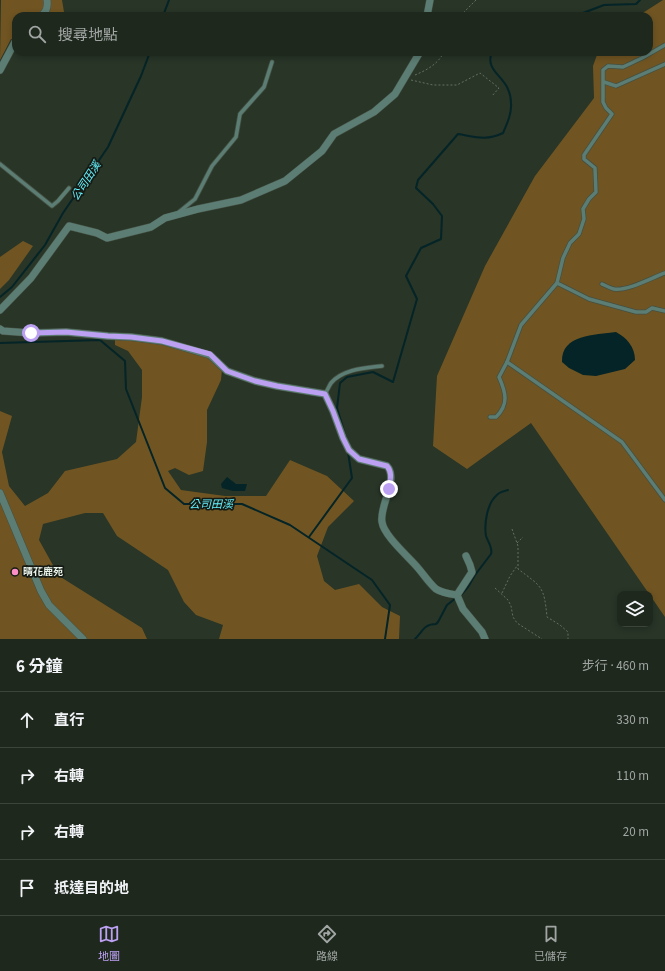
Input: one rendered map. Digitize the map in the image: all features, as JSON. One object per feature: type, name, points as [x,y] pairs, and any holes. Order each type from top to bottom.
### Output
[{"type":"street","points":[[45,12],[48,6],[47,0]]},
{"type":"street","points":[[428,12],[430,0]]},
{"type":"street","points":[[0,70],[12,48]]},
{"type":"street","points":[[0,310],[31,278],[68,226],[97,233],[107,238],[151,227],[165,218],[175,215],[241,200],[285,181],[322,151],[334,134],[374,112],[395,94],[418,56]]},
{"type":"street","points":[[0,329],[3,331],[31,333],[66,332],[162,341],[210,354],[227,371],[255,381],[325,394],[346,444],[354,455],[359,459],[387,466],[390,469],[391,475],[389,489],[382,515],[383,528],[405,556],[418,568],[429,582],[442,592],[458,598],[463,609],[482,632],[485,639]]},
{"type":"street","points":[[0,493],[41,591],[49,605],[83,639]]},
{"type":"street","points":[[458,598],[472,572],[466,556]]},
{"type":"lane","points":[[653,52],[665,45]]},
{"type":"lane","points":[[490,417],[496,417],[502,411],[506,397],[499,377],[507,362],[521,325],[557,283],[563,258],[570,243],[579,234],[584,219],[583,209],[589,199],[596,192],[595,168],[584,159],[584,155],[612,114],[603,102],[603,70],[608,66],[622,67],[646,56]]},
{"type":"lane","points":[[175,215],[195,199],[212,166],[236,136],[240,114],[264,87],[272,62]]},
{"type":"lane","points":[[604,82],[616,86],[665,64]]},
{"type":"lane","points":[[0,164],[52,206],[69,188]]},
{"type":"lane","points":[[602,284],[613,289],[622,289],[665,273]]},
{"type":"lane","points":[[557,283],[589,299],[636,312],[646,312],[652,308],[665,311]]},
{"type":"lane","points":[[507,362],[622,442],[665,500]]},
{"type":"lane","points":[[325,394],[331,383],[341,375],[360,369],[382,366]]},
{"type":"path","points":[[463,12],[476,0]]},
{"type":"path","points":[[405,79],[427,70],[442,56]]},
{"type":"path","points":[[405,79],[433,85],[457,85],[480,73],[499,88],[492,96]]},
{"type":"path","points":[[502,594],[510,576],[518,566],[518,546],[512,529]]},
{"type":"path","points":[[517,544],[523,537]]},
{"type":"path","points":[[518,566],[518,569],[539,585],[545,600],[547,616],[568,632],[568,639]]},
{"type":"path","points":[[495,588],[508,600],[517,623],[542,639]]},
{"type":"shaded area","points":[[1,0],[62,0],[64,12],[12,12],[12,39],[0,60]]},
{"type":"shaded area","points":[[665,0],[665,617],[653,600],[653,591],[647,591],[531,423],[467,469],[433,446],[437,376],[485,266],[535,176],[594,98],[593,66],[597,56],[653,56],[653,12],[644,12]]},
{"type":"shaded area","points":[[23,241],[33,246],[9,280],[0,289],[0,257]]},
{"type":"shaded area","points":[[121,338],[162,344],[207,357],[222,369],[221,380],[207,410],[207,442],[203,471],[189,475],[175,468],[168,471],[181,490],[225,496],[266,496],[290,460],[327,476],[354,501],[328,527],[317,556],[324,581],[335,590],[359,584],[382,607],[400,616],[399,639],[219,639],[223,625],[196,615],[184,602],[168,570],[117,536],[103,513],[85,513],[43,524],[39,540],[59,576],[142,628],[147,639],[0,639],[0,411],[12,416],[2,452],[9,486],[25,506],[48,493],[65,471],[117,459],[136,442],[142,397],[142,370],[128,351],[115,345],[115,339]]},
{"type":"water","points":[[616,332],[630,343],[635,355],[635,360],[625,369],[596,376],[583,375],[569,368],[562,362],[563,353],[567,346],[573,341],[589,335]]},
{"type":"water","points":[[227,477],[236,484],[247,484],[245,491],[233,491],[222,488],[221,484]]},
{"type":"waterway","name":"公司田溪","points":[[164,12],[169,0]]},
{"type":"waterway","points":[[586,12],[604,5],[636,4],[640,0]]},
{"type":"waterway","name":"公司田溪","points":[[0,297],[12,287],[45,245],[63,213],[108,147],[141,76],[148,56]]},
{"type":"waterway","points":[[346,438],[337,408],[340,383],[347,377],[373,372],[393,382],[417,299],[406,276],[421,248],[441,239],[442,216],[433,204],[416,188],[418,180],[458,134],[481,138],[491,137],[503,133],[508,122],[511,111],[510,97],[507,87],[492,67],[491,56]]},
{"type":"waterway","name":"公司田溪","points":[[0,343],[100,340],[125,361],[126,389],[165,488],[184,504],[242,504],[290,525],[372,580],[390,605],[385,639]]},
{"type":"waterway","points":[[309,537],[352,478],[348,452]]},
{"type":"waterway","points":[[460,596],[491,554],[491,547],[485,531],[487,514],[491,503],[499,493],[508,490]]},
{"type":"waterway","points":[[415,639],[424,628],[429,625],[436,624],[447,605],[456,598]]},
{"type":"place","name":"晴花鹿苑","points":[[15,572]]},
{"type":"route","points":[[31,333],[66,332],[162,341],[210,354],[227,371],[255,381],[325,394],[349,450],[359,459],[387,466],[390,469],[391,475],[389,489]]}]
